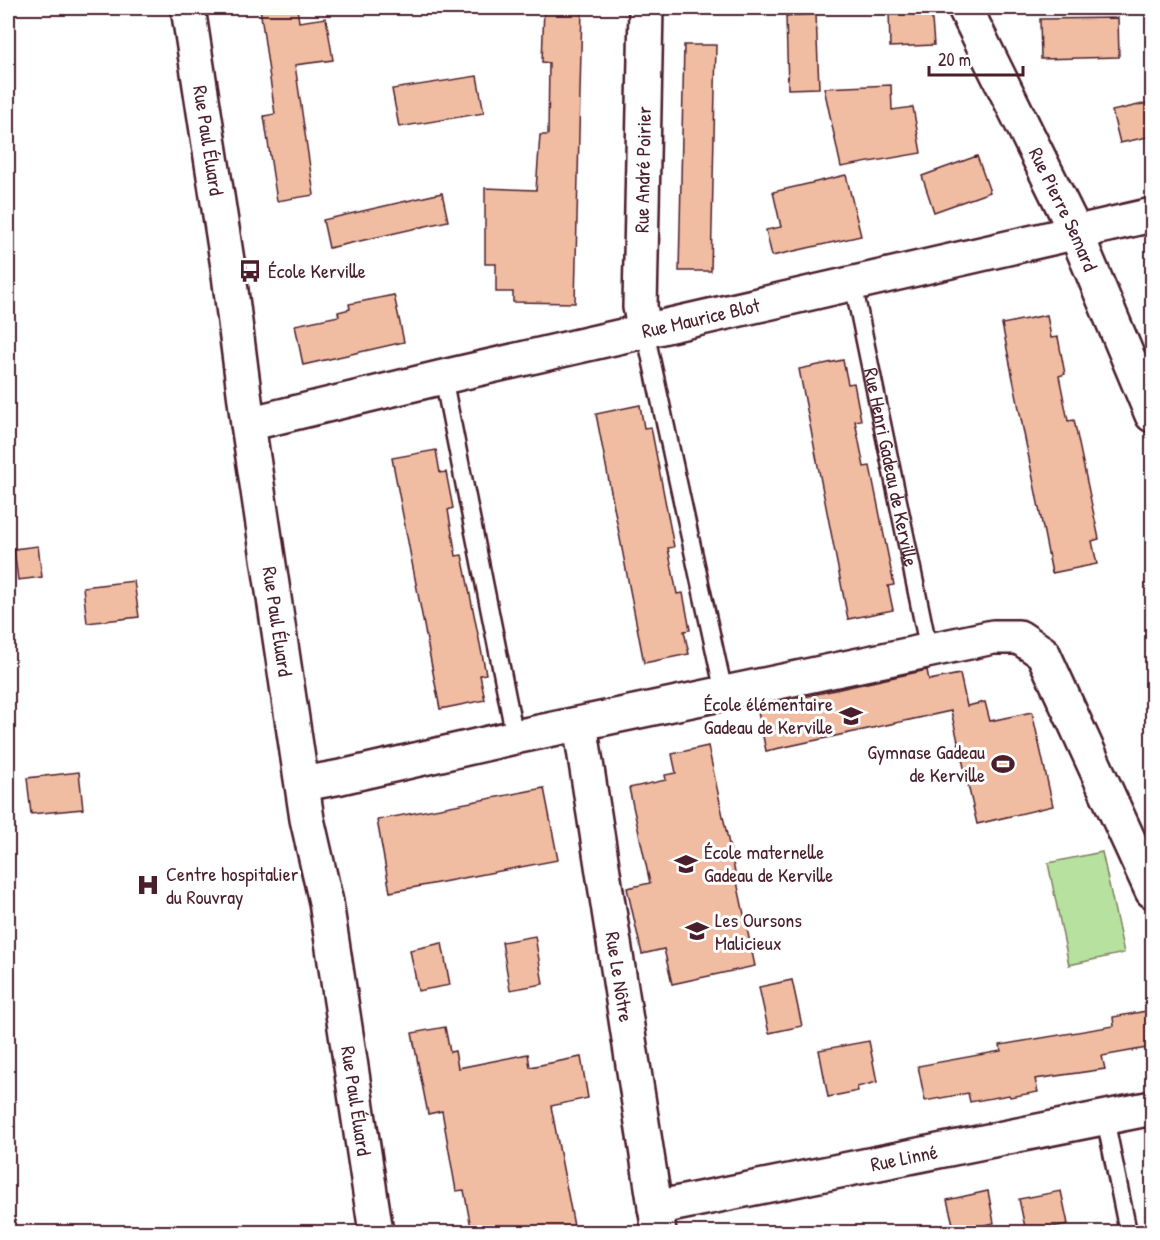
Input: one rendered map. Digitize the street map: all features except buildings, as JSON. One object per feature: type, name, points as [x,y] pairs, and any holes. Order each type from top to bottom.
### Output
[{"type":"street","name":"Rue Paul Éluard","points":[[188,8],[228,267],[248,424],[307,819],[326,902],[376,1233]]},
{"type":"street","name":"Rue André Poirier","points":[[645,331],[640,307],[646,8]]},
{"type":"street","name":"Rue Pierre Semard","points":[[965,8],[1076,233],[1152,416]]},
{"type":"street","name":"Rue Maurice Blot","points":[[248,424],[443,377],[1152,215]]},
{"type":"street","points":[[303,784],[993,637],[1019,638],[1043,653],[1152,891]]},
{"type":"street","name":"Rue Le Nôtre","points":[[580,724],[657,1220]]},
{"type":"street","name":"Rue Linné","points":[[657,1220],[1152,1108]]},
{"type":"lane","name":"Rue Henri Gadeau de Kerville","points":[[853,283],[928,651]]},
{"type":"lane","points":[[645,331],[724,693]]},
{"type":"lane","points":[[443,377],[515,737]]},
{"type":"lane","points":[[1106,1118],[1128,1233]]},
{"type":"green space","points":[[1102,852],[1124,953],[1069,965],[1048,863]]},
{"type":"place","name":"École Kerville","points":[[250,271]]},
{"type":"place","name":"École élémentaire Gadeau de Kerville","points":[[851,716]]},
{"type":"place","name":"Gymnase Gadeau de Kerville","points":[[1003,764]]},
{"type":"place","name":"École maternelle Gadeau de Kerville","points":[[686,864]]},
{"type":"place","name":"Centre hospitalier du Rouvray","points":[[148,885]]},
{"type":"place","name":"Les Oursons Malicieux","points":[[697,931]]}]
